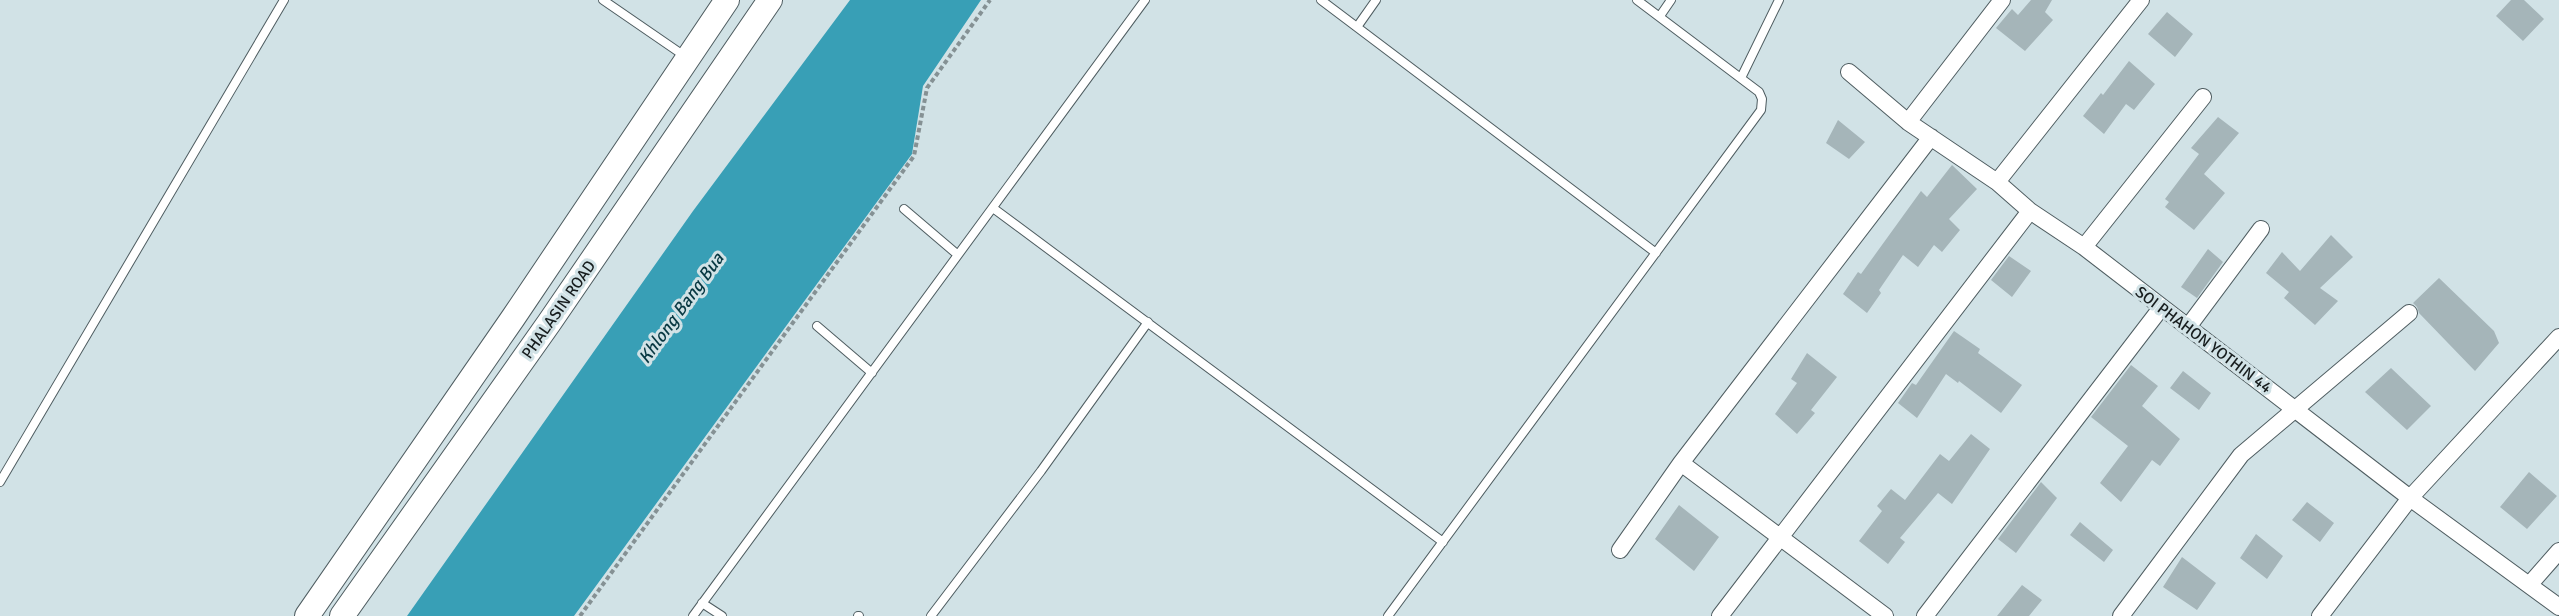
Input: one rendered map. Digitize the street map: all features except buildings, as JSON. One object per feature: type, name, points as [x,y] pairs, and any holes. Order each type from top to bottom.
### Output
[{"type":"main road","name":"PHALASIN ROAD","points":[[307,616],[513,318],[686,57],[727,0]]},
{"type":"main road","name":"PHALASIN ROAD","points":[[342,616],[549,323],[770,0]]},
{"type":"main road","points":[[686,57],[718,78]]},
{"type":"street","points":[[1908,122],[2002,0]]},
{"type":"street","points":[[1997,182],[2141,0]]},
{"type":"street","name":"SOI PHAHON YOTHIN 44","points":[[1849,72],[1908,122],[1997,182],[2030,211],[2084,247],[2410,498],[2559,607]]},
{"type":"street","points":[[2084,247],[2203,97]]},
{"type":"street","points":[[1620,550],[1681,463],[1931,137]]},
{"type":"street","points":[[1720,616],[2030,211]]},
{"type":"street","points":[[2188,327],[2261,229]]},
{"type":"street","points":[[1925,616],[2161,308]]},
{"type":"street","points":[[2121,616],[2241,455],[2294,407],[2409,314]]},
{"type":"street","points":[[2320,616],[2410,498],[2559,337]]},
{"type":"street","points":[[1681,463],[1886,616]]},
{"type":"street","points":[[2530,584],[2559,551]]},
{"type":"lane","points":[[0,482],[284,0]]},
{"type":"lane","points":[[603,0],[686,57]]},
{"type":"lane","points":[[693,616],[1145,0]]},
{"type":"lane","points":[[1321,0],[1656,253]]},
{"type":"lane","points":[[1357,27],[1376,0]]},
{"type":"lane","points":[[1388,616],[1761,110],[1762,99],[1759,92],[1637,0]]},
{"type":"lane","points":[[1660,16],[1671,0]]},
{"type":"lane","points":[[1741,78],[1779,0]]},
{"type":"lane","points":[[993,208],[1443,542]]},
{"type":"lane","points":[[904,209],[958,255]]},
{"type":"lane","points":[[931,616],[1041,471],[1148,322]]},
{"type":"lane","points":[[816,326],[872,373]]},
{"type":"lane","points":[[702,603],[722,616]]},
{"type":"path","points":[[580,616],[914,156],[927,88],[990,0]]},
{"type":"water","name":"Khlong Bang Bua","points":[[850,0],[981,0],[923,86],[912,154],[574,616],[407,616],[693,211]]}]
